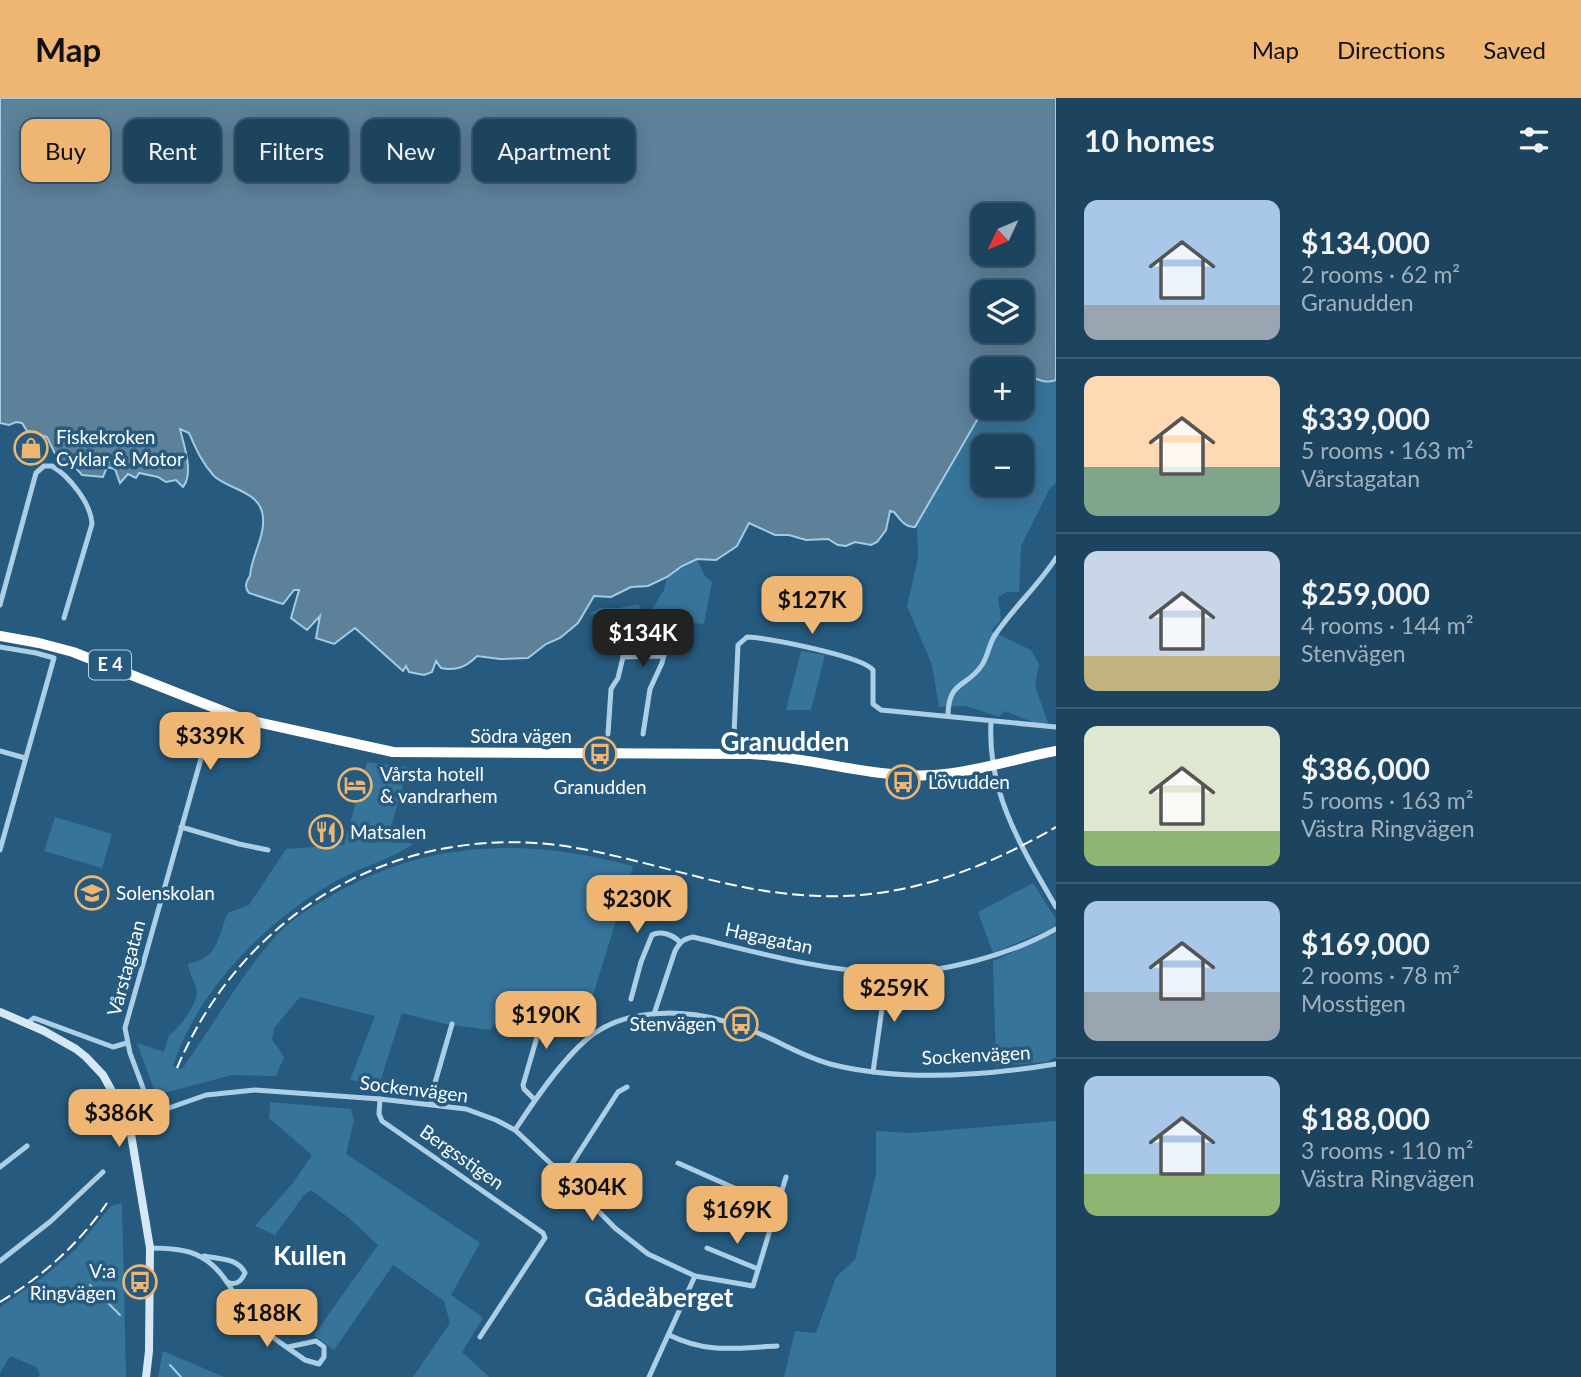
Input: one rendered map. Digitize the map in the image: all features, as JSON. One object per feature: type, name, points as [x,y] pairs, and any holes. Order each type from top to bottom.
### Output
[{"type":"highway","name":"Södra vägen","points":[[0,636],[82,655],[249,721],[393,752],[751,754],[802,758],[894,774],[933,775],[1056,751]]},
{"type":"main road","points":[[0,1012],[61,1041],[86,1058],[118,1100],[129,1122],[150,1248],[149,1352],[146,1377]]},
{"type":"street","points":[[0,605],[37,470],[52,466],[85,500],[92,516],[92,524],[64,618]]},
{"type":"street","points":[[948,716],[948,706],[954,690],[983,663],[996,633],[1042,579],[1056,558]]},
{"type":"street","points":[[608,734],[611,689],[618,678],[623,657],[624,632]]},
{"type":"street","points":[[734,734],[738,645],[747,637],[823,651],[864,662],[873,670],[872,699],[876,708],[909,714],[1056,727]]},
{"type":"street","points":[[643,734],[650,689],[667,642]]},
{"type":"street","points":[[0,647],[54,658],[0,850]]},
{"type":"street","points":[[623,657],[664,656]]},
{"type":"street","name":"Vårstagatan","points":[[152,1112],[127,1043],[125,1028],[215,709]]},
{"type":"street","points":[[991,722],[994,763],[1009,822],[1056,907]]},
{"type":"street","points":[[0,751],[25,758]]},
{"type":"street","points":[[181,827],[239,845],[268,850]]},
{"type":"street","name":"Hagagatan","points":[[631,999],[646,947],[652,935],[662,933],[680,942],[693,937],[807,963],[887,973],[969,962],[1017,947],[1056,929]]},
{"type":"street","points":[[654,1014],[680,942]]},
{"type":"street","points":[[873,1072],[887,973]]},
{"type":"street","points":[[535,1100],[524,1090],[523,1085],[542,1020],[541,1013]]},
{"type":"street","name":"Sockenvägen","points":[[129,1122],[205,1095],[255,1090],[450,1106],[481,1114],[515,1130],[535,1100],[588,1038],[628,1018],[654,1014],[716,1019],[752,1030],[831,1065],[873,1072],[976,1074],[1056,1064]]},
{"type":"street","points":[[26,1024],[34,1018],[113,1047],[127,1043]]},
{"type":"street","points":[[431,1104],[452,1024]]},
{"type":"street","points":[[564,1176],[618,1092],[627,1087]]},
{"type":"street","name":"Bergsstigen","points":[[380,1099],[379,1114],[382,1121],[543,1233],[545,1238],[481,1338]]},
{"type":"street","points":[[515,1130],[632,1243],[657,1259],[695,1276],[753,1286],[786,1177]]},
{"type":"street","points":[[0,1167],[27,1146]]},
{"type":"street","points":[[678,1163],[777,1207]]},
{"type":"street","points":[[0,1261],[51,1221],[103,1171]]},
{"type":"street","points":[[150,1248],[174,1248],[236,1262],[245,1273],[239,1282],[227,1282]]},
{"type":"street","points":[[706,1248],[758,1269]]},
{"type":"street","points":[[199,1254],[209,1261],[227,1282],[249,1317],[288,1347],[313,1364],[319,1364],[324,1357],[324,1347],[316,1341],[288,1347]]},
{"type":"street","points":[[649,1377],[695,1276]]},
{"type":"street","points":[[669,1335],[690,1345],[705,1348],[776,1346]]},
{"type":"shaded area","points":[[0,98],[1056,98],[1056,380],[1048,382],[1034,378],[1034,357],[971,357],[971,420],[977,420],[915,527],[906,525],[890,511],[886,530],[877,542],[871,545],[855,542],[846,546],[828,539],[806,540],[789,535],[775,535],[749,523],[737,546],[716,560],[697,559],[648,586],[631,587],[611,597],[594,596],[578,623],[528,658],[477,656],[465,665],[452,669],[441,668],[436,661],[432,672],[424,675],[409,672],[406,666],[403,671],[355,628],[334,644],[316,638],[320,616],[307,630],[291,618],[299,590],[294,590],[283,604],[247,591],[247,582],[262,532],[261,508],[251,496],[214,476],[189,433],[180,429],[188,467],[183,487],[176,480],[166,482],[158,477],[139,473],[136,478],[128,474],[120,483],[115,469],[107,467],[103,477],[82,475],[76,468],[58,460],[47,437],[27,431],[22,423],[0,423]]},
{"type":"shaded area","points":[[1034,378],[1043,381],[1056,380],[1056,483],[1049,490],[1021,546],[1019,592],[1007,592],[998,597],[1001,620],[991,631],[1031,650],[1039,664],[1035,686],[1048,723],[1035,723],[1005,711],[999,717],[967,706],[939,707],[932,665],[907,606],[918,558],[917,522],[977,420],[1034,420]]},
{"type":"shaded area","points":[[697,559],[705,576],[712,582],[704,624],[589,614],[600,608],[638,604],[643,612],[653,608],[664,590],[667,577]]},
{"type":"shaded area","points":[[801,651],[825,655],[811,710],[786,710]]},
{"type":"shaded area","points":[[367,762],[408,767],[388,838],[413,844],[395,855],[336,881],[310,897],[261,936],[217,984],[199,1010],[173,1066],[182,1069],[263,951],[304,912],[370,876],[406,862],[480,849],[555,851],[633,866],[588,1011],[539,994],[531,1017],[499,1016],[490,1030],[446,1024],[402,1013],[379,1085],[350,1080],[375,1016],[300,997],[274,1028],[272,1039],[284,1057],[276,1076],[232,1075],[156,1095],[137,1043],[164,1052],[169,1035],[187,1016],[196,997],[197,992],[188,964],[212,952],[228,913],[249,905],[286,849],[344,845]]},
{"type":"shaded area","points":[[55,817],[112,834],[102,868],[44,851]]},
{"type":"shaded area","points":[[1033,883],[1056,919],[1055,927],[993,953],[978,912]]},
{"type":"shaded area","points":[[1056,933],[1056,1057],[1046,1062],[996,1066],[993,961]]},
{"type":"shaded area","points":[[270,1102],[351,1109],[354,1120],[346,1154],[480,1243],[451,1295],[483,1318],[462,1352],[489,1377],[413,1377],[450,1323],[444,1301],[393,1265],[334,1350],[314,1335],[378,1245],[349,1218],[311,1190],[304,1195],[275,1235],[255,1226],[293,1183],[312,1155],[269,1118]]},
{"type":"shaded area","points":[[1056,1121],[1056,1377],[784,1377],[795,1331],[816,1333],[836,1277],[855,1260],[876,1174],[876,1131],[911,1133]]},
{"type":"shaded area","points":[[122,1203],[126,1377],[38,1377],[40,1374],[36,1367],[10,1356],[0,1373],[0,1307],[46,1275],[76,1249],[111,1206]]},
{"type":"shaded area","points":[[163,1351],[224,1377],[158,1377]]},
{"type":"waterway","points":[[90,1285],[120,1315]]},
{"type":"waterway","points":[[170,1365],[181,1377]]},
{"type":"railway","points":[[177,1068],[206,1012],[243,963],[286,922],[335,888],[389,863],[447,848],[508,842],[571,847],[726,883],[788,894],[852,896],[913,887],[943,878],[1001,856],[1056,827]]},
{"type":"railway","points":[[0,1302],[31,1282],[59,1258],[85,1232],[107,1203]]},
{"type":"place","name":"Fiskekroken Cyklar & Motor","points":[[31,448]]},
{"type":"place","name":"Granudden","points":[[600,754]]},
{"type":"place","name":"Lövudden","points":[[903,782]]},
{"type":"place","name":"Vårsta hotell & vandrarhem","points":[[355,785]]},
{"type":"place","name":"Matsalen","points":[[326,832]]},
{"type":"place","name":"Solenskolan","points":[[92,893]]},
{"type":"place","name":"Stenvägen","points":[[741,1024]]},
{"type":"place","name":"V:a Ringvägen","points":[[140,1282]]},
{"type":"district","name":"Granudden","points":[[785,742]]},
{"type":"district","name":"Kullen","points":[[310,1256]]},
{"type":"district","name":"Gådeåberget","points":[[659,1298]]}]
